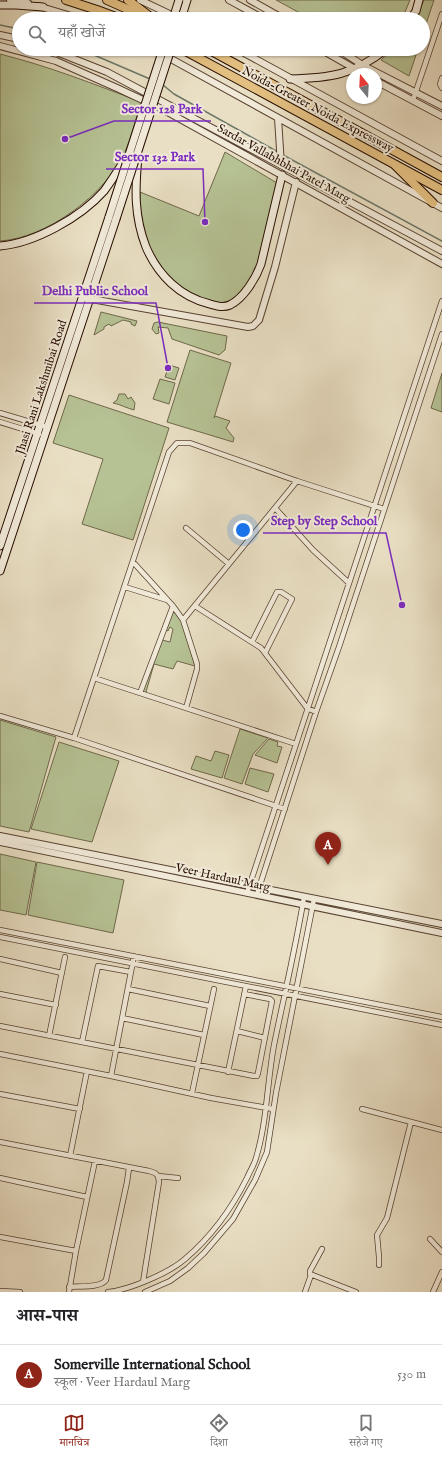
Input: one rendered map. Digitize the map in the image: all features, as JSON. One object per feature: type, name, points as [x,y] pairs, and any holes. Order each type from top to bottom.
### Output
[{"type":"highway","points":[[66,0],[102,12]]},
{"type":"highway","points":[[107,0],[134,12]]},
{"type":"highway","points":[[128,0],[144,12]]},
{"type":"highway","name":"Noida-Greater Noida Expressway","points":[[195,56],[442,190]]},
{"type":"highway","name":"Noida-Greater Noida Expressway","points":[[221,56],[442,177]]},
{"type":"highway","points":[[395,165],[433,203]]},
{"type":"main road","points":[[175,12],[179,0]]},
{"type":"main road","points":[[183,12],[187,0]]},
{"type":"main road","points":[[415,12],[419,0]]},
{"type":"main road","points":[[0,5],[44,8]]},
{"type":"main road","points":[[0,246],[25,240],[51,230],[87,206],[103,191],[129,154],[161,56]]},
{"type":"main road","points":[[86,298],[116,219],[169,56]]},
{"type":"main road","points":[[358,68],[364,66],[377,56]]},
{"type":"main road","points":[[290,79],[320,78],[346,73]]},
{"type":"main road","points":[[138,148],[136,172],[136,211],[146,247],[155,266],[168,282],[187,296],[203,303],[221,307],[231,304],[238,299],[256,278],[261,264],[282,175]]},
{"type":"main road","name":"Jhasi Rani Lakshmibai Road","points":[[0,546],[44,426],[86,298],[95,258],[129,154]]},
{"type":"main road","name":"Jhasi Rani Lakshmibai Road","points":[[0,571],[41,434]]},
{"type":"street","points":[[10,0],[57,12]]},
{"type":"street","points":[[140,0],[165,12]]},
{"type":"street","points":[[229,0],[251,12]]},
{"type":"street","points":[[250,0],[271,12]]},
{"type":"street","points":[[430,51],[442,14]]},
{"type":"street","points":[[0,35],[12,38]]},
{"type":"street","name":"Sardar Vallabhbhai Patel Marg","points":[[0,46],[12,49]]},
{"type":"street","name":"Sardar Vallabhbhai Patel Marg","points":[[35,56],[56,62],[162,109],[296,182],[365,224],[442,264]]},
{"type":"street","name":"Sardar Vallabhbhai Patel Marg","points":[[67,56],[107,72],[281,162],[442,251]]},
{"type":"street","points":[[166,56],[442,208]]},
{"type":"street","points":[[249,56],[442,161]]},
{"type":"street","points":[[332,56],[353,68]]},
{"type":"street","points":[[349,56],[364,66],[442,106]]},
{"type":"street","points":[[413,100],[429,56]]},
{"type":"street","points":[[442,78],[440,84],[442,88]]},
{"type":"street","points":[[382,84],[442,116]]},
{"type":"street","points":[[278,118],[281,162]]},
{"type":"street","points":[[86,298],[248,327],[253,326],[259,320],[275,267],[296,182]]},
{"type":"street","points":[[247,893],[442,301]]},
{"type":"street","points":[[257,895],[316,712],[339,647],[442,334]]},
{"type":"street","points":[[0,413],[44,426]]},
{"type":"street","points":[[0,422],[41,434]]},
{"type":"street","points":[[74,738],[169,452],[177,443],[190,443],[297,481],[384,509]]},
{"type":"street","points":[[183,620],[297,481]]},
{"type":"street","points":[[275,508],[313,550],[349,583]]},
{"type":"street","points":[[186,528],[229,564]]},
{"type":"street","points":[[133,562],[169,601],[183,620],[197,669],[186,708]]},
{"type":"street","points":[[125,586],[169,601]]},
{"type":"street","points":[[252,642],[276,593],[281,592],[292,599],[265,653]]},
{"type":"street","points":[[140,692],[173,606]]},
{"type":"street","points":[[195,606],[252,642],[265,653],[308,708],[316,712]]},
{"type":"street","points":[[94,678],[296,744]]},
{"type":"street","points":[[0,716],[74,738],[285,809]]},
{"type":"street","name":"Veer Hardaul Marg","points":[[0,836],[442,924]]},
{"type":"street","name":"Veer Hardaul Marg","points":[[0,842],[442,933]]},
{"type":"street","points":[[108,1292],[118,1291],[143,1282],[163,1273],[185,1260],[212,1232],[236,1200],[256,1160],[262,1133],[274,1047],[304,897]]},
{"type":"street","points":[[145,1292],[170,1281],[188,1268],[204,1253],[233,1219],[256,1180],[266,1152],[314,899]]},
{"type":"street","points":[[0,930],[442,1017]]},
{"type":"street","points":[[0,937],[442,1025]]},
{"type":"street","points":[[111,1076],[134,956]]},
{"type":"street","points":[[49,1036],[65,957]]},
{"type":"street","points":[[0,959],[62,973]]},
{"type":"street","points":[[82,1042],[98,966],[131,972]]},
{"type":"street","points":[[228,1072],[246,986]]},
{"type":"street","points":[[128,989],[210,1006]]},
{"type":"street","points":[[192,1093],[214,989]]},
{"type":"street","points":[[0,994],[56,1005]]},
{"type":"street","points":[[0,1026],[228,1072],[257,1076],[272,1001],[270,999],[244,994]]},
{"type":"street","points":[[122,1018],[204,1035]]},
{"type":"street","points":[[237,1031],[265,1038]]},
{"type":"street","points":[[0,1055],[273,1109]]},
{"type":"street","points":[[70,1156],[87,1071]]},
{"type":"street","points":[[0,1094],[80,1109]]},
{"type":"street","points":[[362,1109],[442,1130]]},
{"type":"street","points":[[379,1265],[380,1257],[377,1235],[387,1218],[411,1122]]},
{"type":"street","points":[[0,1142],[150,1171],[158,1176],[178,1178]]},
{"type":"street","points":[[95,1161],[69,1290],[99,1285],[104,1283],[106,1280],[129,1168]]},
{"type":"street","points":[[143,1282],[159,1182],[158,1176]]},
{"type":"street","points":[[0,1178],[87,1197]]},
{"type":"street","points":[[0,1237],[76,1251]]},
{"type":"street","points":[[430,1239],[442,1252]]},
{"type":"street","points":[[305,1292],[311,1275],[310,1271],[322,1249]]},
{"type":"street","points":[[433,1292],[442,1272]]},
{"type":"street","points":[[311,1275],[356,1292]]},
{"type":"street","points":[[0,1291],[20,1292]]},
{"type":"green space","points":[[276,0],[410,0],[405,12],[298,12]]},
{"type":"green space","points":[[424,0],[434,0],[430,12],[418,12]]},
{"type":"green space","points":[[0,54],[53,70],[141,102],[125,152],[116,168],[89,198],[55,223],[37,232],[18,238],[0,241]]},
{"type":"green space","points":[[385,56],[416,56],[409,76],[381,60]]},
{"type":"green space","points":[[225,152],[277,183],[256,269],[246,285],[237,295],[231,300],[221,303],[192,295],[180,287],[160,266],[146,239],[142,224],[140,192],[199,216]]},
{"type":"green space","points":[[101,312],[137,321],[135,326],[131,324],[131,322],[123,320],[111,326],[109,324],[94,335]]},
{"type":"green space","points":[[158,322],[227,336],[225,350],[219,355],[172,339],[168,328],[158,327],[159,333],[156,334],[152,329],[154,323]]},
{"type":"green space","points":[[190,350],[231,363],[214,418],[215,416],[230,421],[226,428],[234,438],[233,442],[167,422]]},
{"type":"green space","points":[[169,365],[179,368],[175,380],[165,377]]},
{"type":"green space","points":[[442,373],[442,412],[431,408]]},
{"type":"green space","points":[[160,379],[175,383],[169,404],[153,399]]},
{"type":"green space","points":[[119,394],[125,394],[128,399],[131,397],[135,403],[134,410],[113,403],[117,400]]},
{"type":"green space","points":[[69,395],[169,428],[133,540],[82,524],[103,459],[53,443]]},
{"type":"green space","points":[[174,608],[182,621],[195,666],[177,661],[173,669],[154,664],[146,692],[142,691],[162,640],[170,642],[173,629],[170,627],[168,631],[166,630]]},
{"type":"green space","points":[[0,720],[56,737],[29,832],[0,826]]},
{"type":"green space","points":[[240,729],[268,738],[253,754],[242,784],[224,778]]},
{"type":"green space","points":[[269,739],[278,742],[277,746],[282,747],[277,763],[255,755]]},
{"type":"green space","points":[[59,742],[119,761],[92,842],[31,829]]},
{"type":"green space","points":[[215,751],[229,755],[222,778],[191,769],[196,756],[211,761]]},
{"type":"green space","points":[[250,768],[274,774],[268,792],[245,784]]},
{"type":"green space","points":[[0,854],[36,862],[26,915],[0,910]]},
{"type":"green space","points":[[37,862],[124,880],[113,933],[28,915]]},
{"type":"waterway","points":[[0,25],[12,28]]},
{"type":"waterway","points":[[96,56],[150,79]]},
{"type":"waterway","points":[[163,85],[174,94],[278,152]]},
{"type":"waterway","points":[[283,155],[442,241]]},
{"type":"place","name":"Sector 128 Park","points":[[65,139]]},
{"type":"place","name":"Sector 132 Park","points":[[205,222]]},
{"type":"place","name":"Delhi Public School","points":[[168,368]]},
{"type":"place","name":"Step by Step School","points":[[402,605]]},
{"type":"place","name":"Somerville International School","points":[[328,865]]}]
